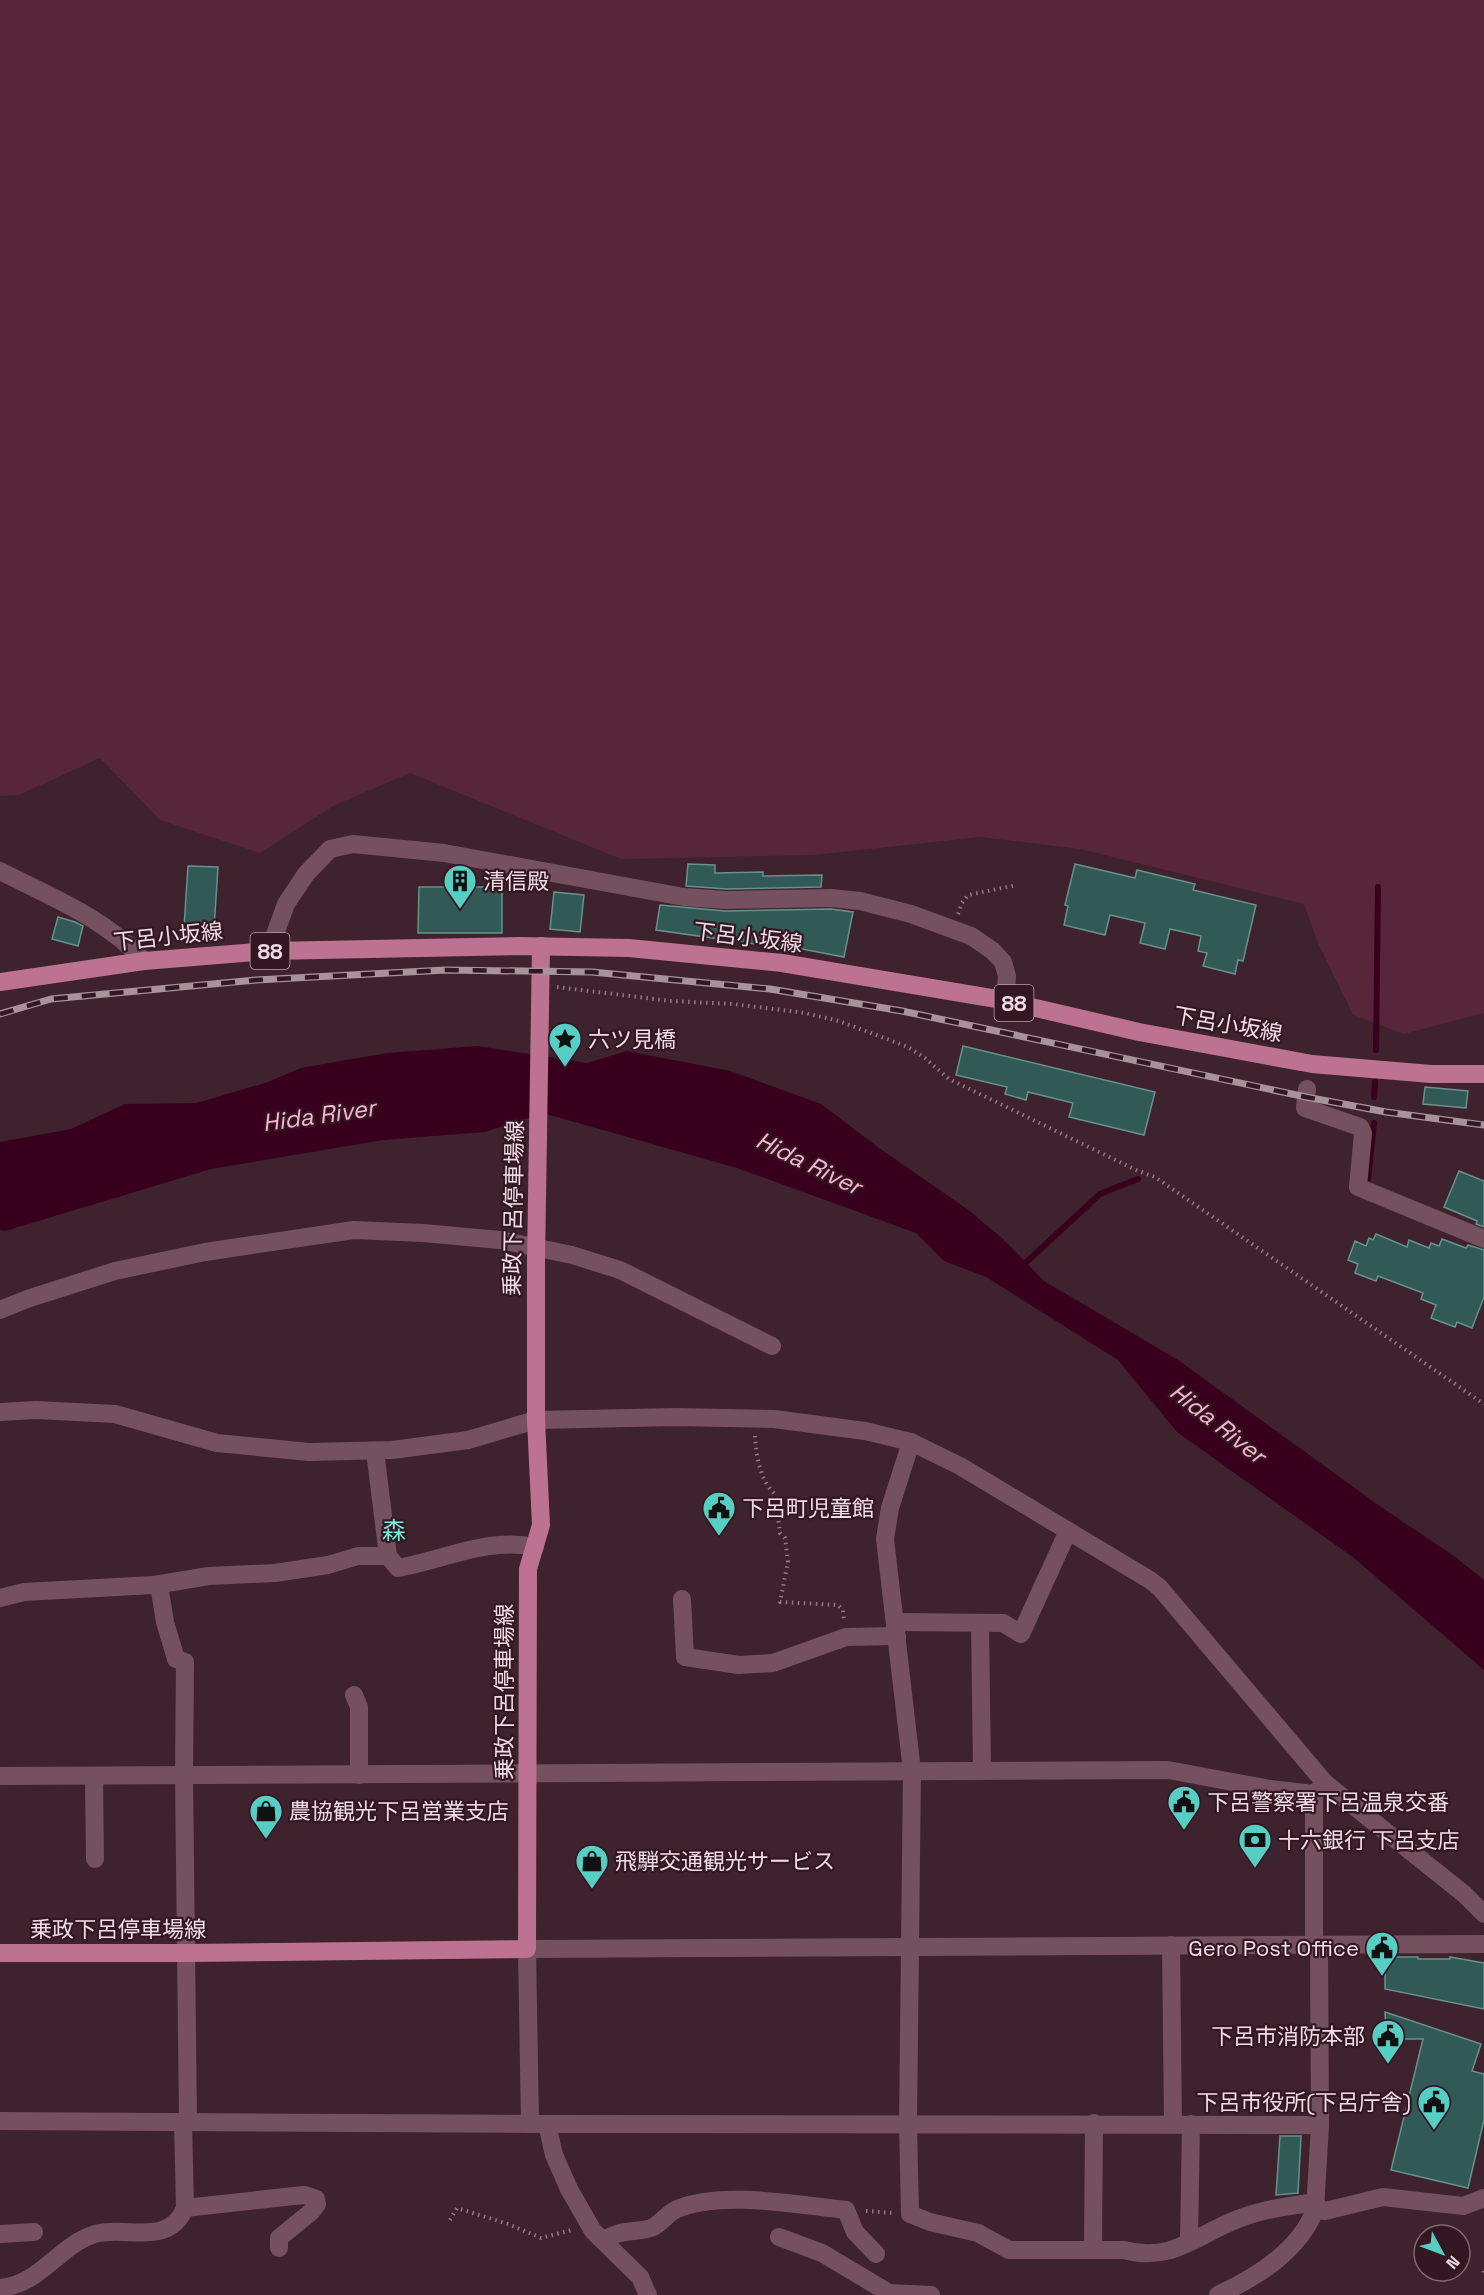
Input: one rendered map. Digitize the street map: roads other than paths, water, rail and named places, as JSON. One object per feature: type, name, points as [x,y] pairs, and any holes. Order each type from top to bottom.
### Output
[{"type":"main road","name":"下呂小坂線","points":[[0,982],[144,961],[269,951],[541,946],[628,948],[782,963],[1005,1001],[1139,1032],[1312,1064],[1431,1074],[1484,1074]]},
{"type":"main road","name":"乗政下呂停車場線","points":[[0,1953],[527,1949],[528,1569],[541,1525],[536,1420],[536,1261],[541,946]]},
{"type":"street","points":[[269,951],[286,904],[306,874],[330,849],[353,844],[444,853],[684,897],[726,900],[831,897],[860,901],[911,914],[971,936],[993,951],[1003,962],[1006,976],[1005,1001]]},
{"type":"street","points":[[0,871],[77,910],[122,941],[144,961]]},
{"type":"street","points":[[1307,1089],[1305,1108],[1360,1127],[1363,1133],[1358,1187],[1484,1239]]},
{"type":"street","points":[[0,1310],[115,1271],[205,1252],[354,1230],[423,1233],[500,1240],[572,1255],[620,1270],[772,1346]]},
{"type":"street","points":[[0,1412],[36,1410],[115,1414],[217,1443],[309,1452],[375,1451],[468,1440],[536,1420],[676,1417],[774,1419],[865,1431],[911,1442],[960,1466],[1160,1588],[1320,1788],[1464,1894],[1484,1914]]},
{"type":"street","points":[[911,1442],[890,1508],[885,1539],[912,1771],[908,2124],[910,2214],[930,2222],[978,2233],[1009,2250],[1124,2250],[1140,2254],[1169,2252],[1235,2220],[1260,2211],[1315,2206],[1325,2211],[1383,2197],[1463,2206],[1484,2198]]},
{"type":"street","points":[[375,1451],[388,1556],[398,1568],[478,1547],[518,1544],[535,1547]]},
{"type":"street","points":[[682,1599],[685,1657],[739,1665],[773,1663],[846,1637],[896,1629],[1003,1623],[1021,1634],[1068,1531]]},
{"type":"street","points":[[0,1598],[44,1590],[159,1585],[209,1576],[275,1573],[328,1565],[358,1556],[388,1556]]},
{"type":"street","points":[[0,2288],[33,2278],[86,2237],[104,2232],[154,2234],[180,2220],[185,2208],[185,1662],[176,1659],[165,1622],[159,1585]]},
{"type":"street","points":[[980,1623],[982,1770]]},
{"type":"street","points":[[354,1695],[359,1707],[359,1775]]},
{"type":"street","points":[[0,1776],[184,1777],[1168,1770],[1270,1789],[1320,1788]]},
{"type":"street","points":[[94,1776],[94,1859]]},
{"type":"street","points":[[1218,2295],[1284,2256],[1311,2220],[1315,2206],[1320,2125],[1317,1944],[1320,1788]]},
{"type":"street","points":[[648,2295],[640,2277],[593,2231],[569,2189],[538,2124],[527,1949],[1484,1944]]},
{"type":"street","points":[[1171,1946],[1173,2124]]},
{"type":"street","points":[[0,2121],[1320,2125]]},
{"type":"street","points":[[1093,2250],[1094,2123]]},
{"type":"street","points":[[1189,2241],[1191,2124]]},
{"type":"street","points":[[185,2208],[305,2195],[316,2199],[317,2204],[311,2212],[279,2238],[279,2248]]},
{"type":"street","points":[[604,2241],[611,2235],[651,2228],[662,2222],[674,2210],[700,2204],[754,2200],[846,2210],[855,2232],[876,2254]]},
{"type":"street","points":[[0,2235],[34,2232]]},
{"type":"street","points":[[779,2238],[822,2253],[889,2293],[931,2295]]},
{"type":"water","name":"Hida River","points":[[478,1046],[587,1063],[627,1051],[730,1071],[821,1104],[879,1148],[967,1209],[1003,1239],[1044,1281],[1178,1360],[1381,1507],[1454,1556],[1484,1580],[1484,1670],[1354,1558],[1177,1432],[1118,1360],[986,1277],[944,1261],[916,1233],[737,1168],[543,1113],[485,1132],[383,1140],[211,1169],[5,1231],[0,1230],[0,1142],[71,1129],[125,1104],[197,1103],[268,1082],[301,1068],[387,1053]]},
{"type":"waterway","points":[[1376,1050],[1378,887]]},
{"type":"waterway","points":[[1374,1097],[1375,1082]]},
{"type":"waterway","points":[[1368,1179],[1374,1123]]},
{"type":"waterway","points":[[1020,1268],[1100,1194],[1138,1179]]},
{"type":"railway","points":[[0,1014],[51,999],[256,980],[446,970],[592,972],[770,989],[902,1011],[1306,1097],[1386,1112],[1484,1125]]},
{"type":"place","name":"清信殿","points":[[460,910]]},
{"type":"place","name":"六ツ見橋","points":[[565,1068]]},
{"type":"place","name":"下呂町児童館","points":[[719,1537]]},
{"type":"place","name":"下呂警察署下呂温泉交番","points":[[1184,1831]]},
{"type":"place","name":"農協観光下呂営業支店","points":[[266,1840]]},
{"type":"place","name":"十六銀行 下呂支店","points":[[1255,1869]]},
{"type":"place","name":"飛騨交通観光サービス","points":[[592,1890]]},
{"type":"place","name":"Gero Post Office","points":[[1382,1977]]},
{"type":"place","name":"下呂市消防本部","points":[[1388,2065]]},
{"type":"place","name":"下呂市役所(下呂庁舎)","points":[[1434,2131]]},
{"type":"district","name":"森","points":[[394,1530]]}]
